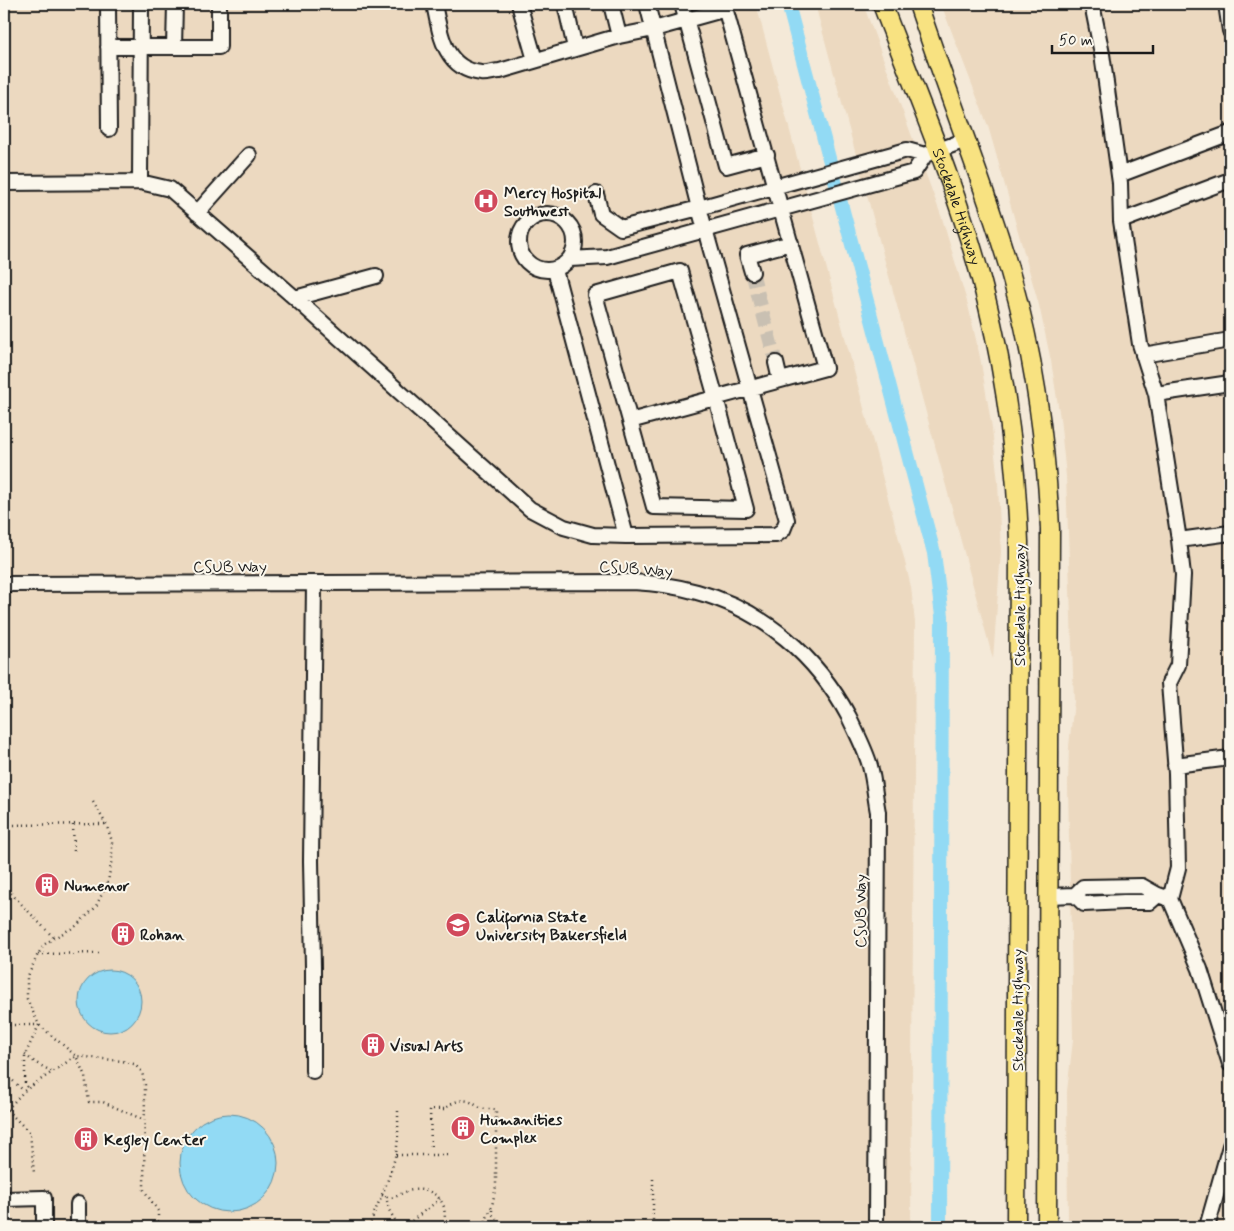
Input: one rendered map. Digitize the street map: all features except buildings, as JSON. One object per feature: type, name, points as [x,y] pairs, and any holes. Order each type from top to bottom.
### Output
[{"type":"main road","name":"Stockdale Highway","points":[[882,4],[932,153],[968,234],[993,331],[1005,394],[1012,448],[1019,542],[1016,1227]]},
{"type":"main road","name":"Stockdale Highway","points":[[918,4],[999,233],[1020,308],[1040,413],[1045,452],[1050,529],[1047,1227]]},
{"type":"street","points":[[108,4],[109,129]]},
{"type":"street","points":[[140,182],[141,4]]},
{"type":"street","points":[[174,47],[175,4]]},
{"type":"street","points":[[108,48],[141,46],[219,47],[218,4]]},
{"type":"street","points":[[434,4],[446,50],[454,61],[464,69],[482,73],[500,71],[575,48],[687,20],[725,6],[825,368],[630,421]]},
{"type":"street","points":[[519,4],[534,60]]},
{"type":"street","points":[[565,4],[575,48]]},
{"type":"street","points":[[612,4],[619,36]]},
{"type":"street","points":[[4,183],[140,182],[170,189],[295,298],[530,509],[564,527],[593,535],[776,535],[784,530],[787,520],[704,230],[647,4]]},
{"type":"street","points":[[682,4],[726,166],[767,154]]},
{"type":"street","points":[[1092,4],[1102,54],[1119,175],[1121,221],[1140,344],[1156,394],[1183,575],[1178,665],[1169,683],[1175,764],[1178,868],[1164,897]]},
{"type":"street","points":[[1226,4],[1230,31]]},
{"type":"street","points":[[1119,175],[1230,134]]},
{"type":"street","points":[[570,259],[607,257],[914,172],[932,153],[966,140]]},
{"type":"street","points":[[596,194],[601,214],[622,228],[906,150],[932,153]]},
{"type":"street","points":[[197,213],[250,155]]},
{"type":"street","points":[[1121,221],[1230,180]]},
{"type":"street","points":[[542,214],[552,214],[561,217],[573,231],[575,240],[574,250],[570,259],[555,270],[545,271],[536,269],[528,264],[522,257],[518,239],[526,222],[534,216],[542,214]]},
{"type":"street","points":[[752,272],[747,254],[791,242]]},
{"type":"street","points":[[555,270],[626,536]]},
{"type":"street","points":[[680,271],[746,509],[654,507],[630,421],[595,295],[680,271]]},
{"type":"street","points":[[295,298],[376,276]]},
{"type":"street","points":[[1144,355],[1230,340]]},
{"type":"street","points":[[776,363],[780,380]]},
{"type":"street","points":[[1156,394],[1230,383]]},
{"type":"street","points":[[1179,540],[1230,533]]},
{"type":"street","name":"CSUB Way","points":[[4,584],[633,582],[661,584],[698,592],[721,600],[748,613],[778,632],[803,654],[840,700],[854,727],[870,766],[878,812],[876,1227]]},
{"type":"street","points":[[313,1070],[311,861],[314,583]]},
{"type":"street","points":[[1175,764],[1230,758]]},
{"type":"street","points":[[1048,896],[1075,894],[1083,887],[1142,886],[1164,897],[1200,969],[1230,1064]]},
{"type":"street","points":[[1207,1227],[1230,1146]]},
{"type":"street","points":[[4,1199],[44,1198],[44,1227]]},
{"type":"street","points":[[78,1204],[78,1227]]},
{"type":"path","points":[[93,802],[106,824],[112,841],[112,858],[108,882],[95,908],[76,926],[46,944],[38,954],[27,978],[27,999],[39,1025],[76,1056],[84,1076],[89,1102],[103,1102],[144,1120]]},
{"type":"path","points":[[4,825],[106,824]]},
{"type":"path","points":[[73,825],[74,852]]},
{"type":"path","points":[[4,886],[54,938]]},
{"type":"path","points":[[38,954],[100,953]]},
{"type":"path","points":[[4,1024],[39,1025]]},
{"type":"path","points":[[28,1088],[25,1084],[25,1055],[39,1025]]},
{"type":"path","points":[[25,1055],[53,1072]]},
{"type":"path","points":[[4,1113],[24,1090],[76,1056],[134,1064],[142,1072],[145,1085],[144,1190],[158,1211],[158,1227]]},
{"type":"path","points":[[13,1081],[24,1090]]},
{"type":"path","points":[[430,1146],[430,1109],[445,1109],[454,1102],[466,1100],[479,1108],[495,1109],[497,1113],[496,1186],[492,1214],[504,1227]]},
{"type":"path","points":[[7,1110],[30,1133],[34,1173]]},
{"type":"path","points":[[369,1227],[390,1176],[396,1155],[398,1110]]},
{"type":"path","points":[[396,1155],[451,1155]]},
{"type":"path","points":[[653,1180],[653,1227]]},
{"type":"path","points":[[382,1195],[394,1198],[414,1190],[426,1190],[434,1194],[440,1199],[444,1208],[445,1227]]},
{"type":"path","points":[[386,1196],[389,1210],[399,1227]]},
{"type":"path","points":[[404,1227],[440,1199]]},
{"type":"path","points":[[483,1227],[492,1206]]},
{"type":"shaded area","points":[[4,4],[756,4],[911,587],[915,623],[911,1227],[4,1227]]},
{"type":"shaded area","points":[[815,4],[861,4],[865,9],[942,218],[968,305],[980,357],[992,428],[998,482],[1001,552],[993,659]]},
{"type":"shaded area","points":[[941,4],[1230,4],[1230,1227],[1068,1227],[1067,1091],[1073,1040],[1068,785],[1069,746],[1074,702],[1066,476],[1060,418],[1051,361],[1039,305],[988,126]]},
{"type":"water","points":[[104,970],[116,970],[132,979],[139,989],[141,1001],[139,1013],[132,1023],[116,1032],[104,1032],[93,1027],[84,1018],[79,1007],[79,995],[84,984],[93,975]]},
{"type":"water","points":[[229,1114],[248,1117],[264,1128],[275,1144],[278,1163],[275,1182],[264,1198],[248,1209],[229,1212],[210,1209],[194,1198],[183,1182],[180,1163],[183,1144],[194,1128],[210,1117]]},
{"type":"waterway","points":[[788,4],[934,553],[942,616],[940,1227]]},
{"type":"tunnel","points":[[752,272],[776,363]]},
{"type":"place","name":"Mercy Hospital Southwest","points":[[486,201]]},
{"type":"place","name":"Numenor","points":[[47,885]]},
{"type":"place","name":"California State University Bakersfield","points":[[458,925]]},
{"type":"place","name":"Rohan","points":[[123,934]]},
{"type":"place","name":"Visual Arts","points":[[373,1045]]},
{"type":"place","name":"Humanities Complex","points":[[463,1128]]},
{"type":"place","name":"Kegley Center","points":[[86,1139]]}]
